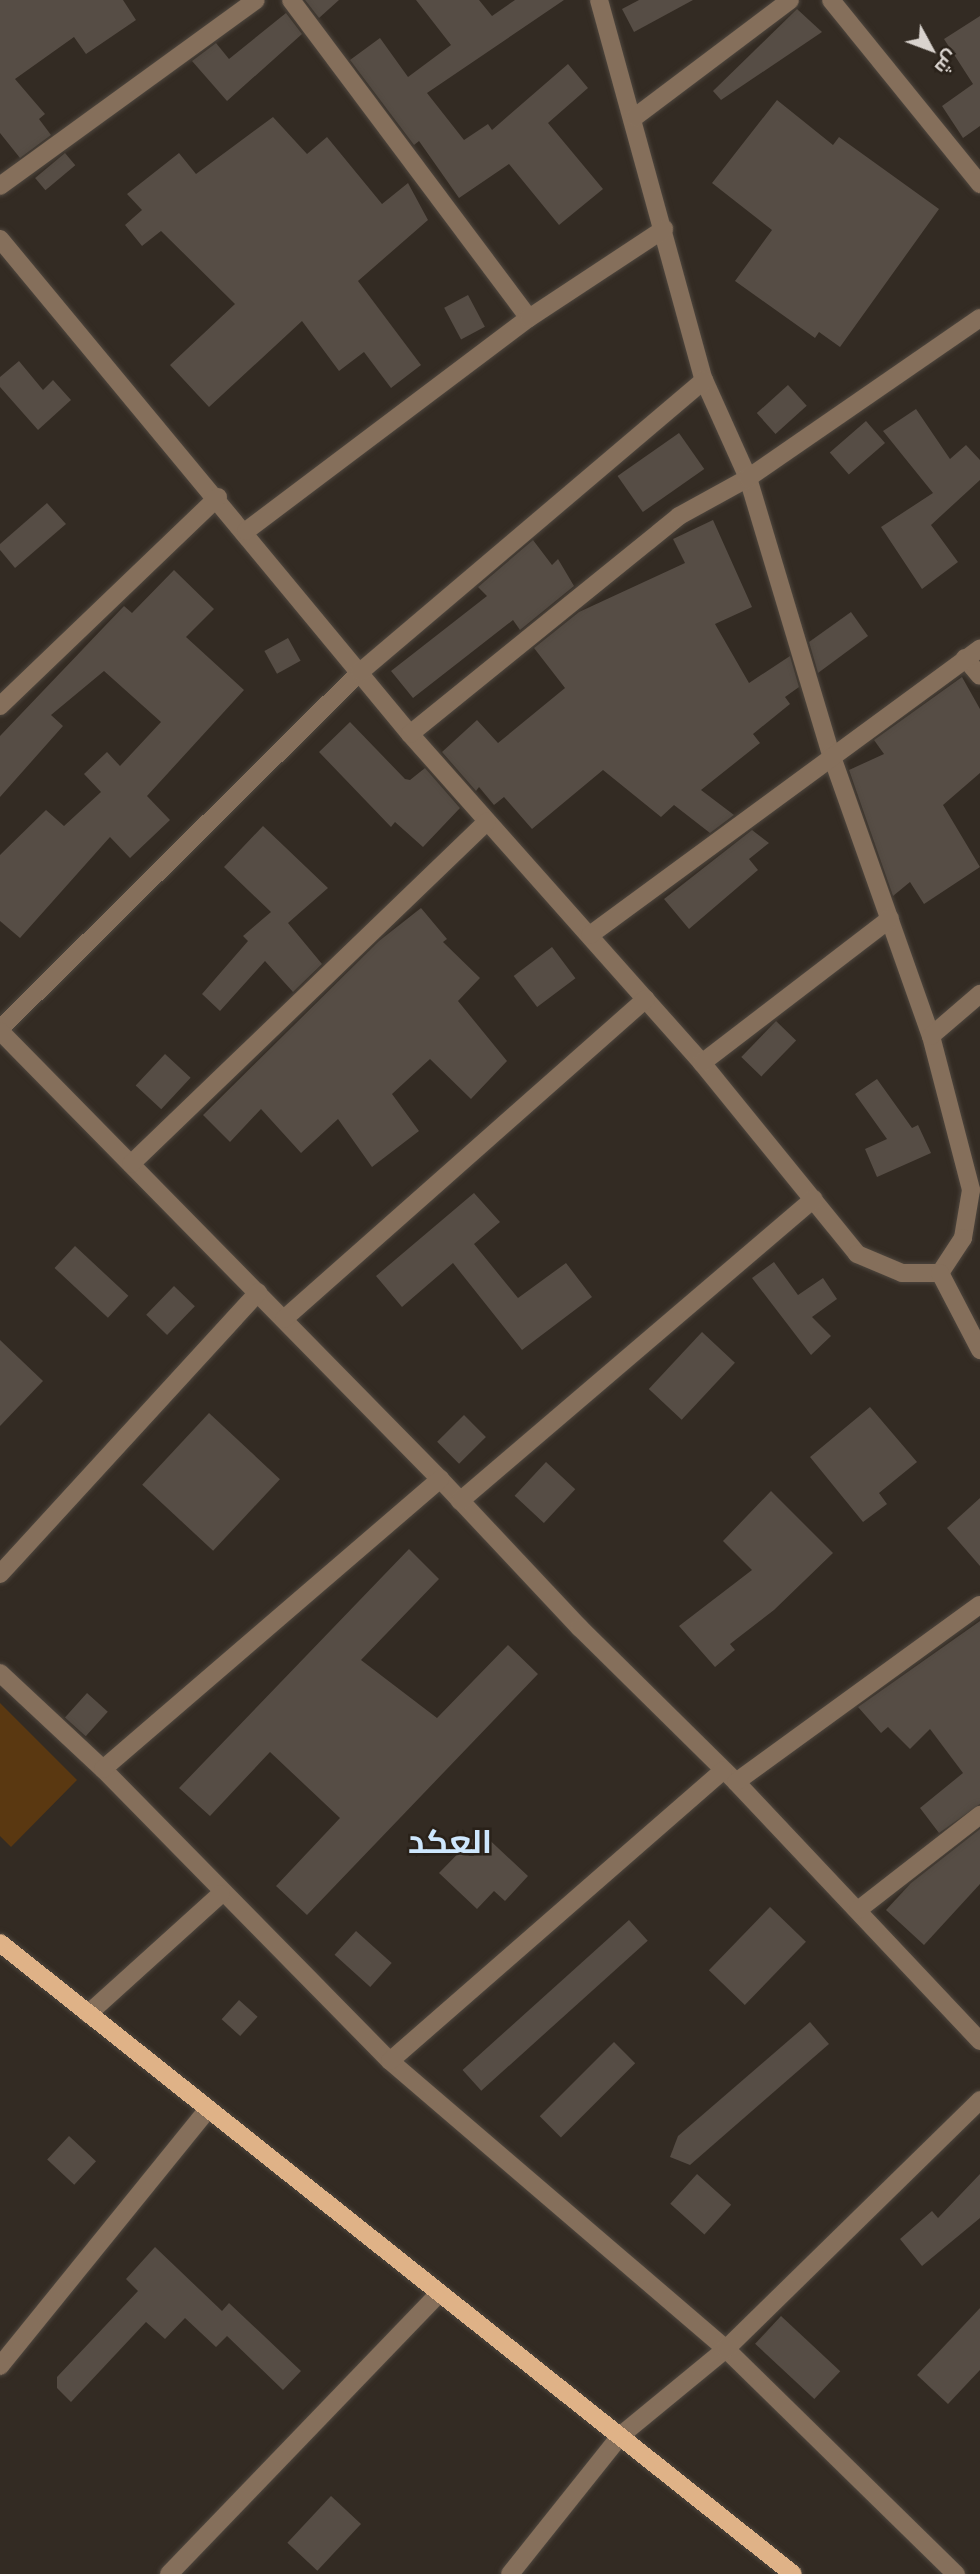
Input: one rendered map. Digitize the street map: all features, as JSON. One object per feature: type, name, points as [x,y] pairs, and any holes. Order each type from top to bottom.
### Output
[{"type":"main road","points":[[0,1943],[793,2574]]},
{"type":"street","points":[[0,186],[256,0]]},
{"type":"street","points":[[291,0],[529,318]]},
{"type":"street","points":[[599,0],[635,117],[705,380],[748,478],[831,754],[931,1036],[971,1190],[962,1238],[940,1273]]},
{"type":"street","points":[[635,117],[790,0]]},
{"type":"street","points":[[831,0],[980,184]]},
{"type":"street","points":[[246,531],[529,318],[664,229]]},
{"type":"street","points":[[0,239],[218,497],[410,734],[702,1063],[857,1254],[902,1273],[940,1273]]},
{"type":"street","points":[[410,734],[679,516],[748,478],[980,318]]},
{"type":"street","points":[[705,380],[360,672],[0,1030],[440,1479],[580,1629],[730,1776],[980,2041]]},
{"type":"street","points":[[0,706],[218,497]]},
{"type":"street","points":[[590,935],[831,754],[980,648]]},
{"type":"street","points":[[965,659],[980,676]]},
{"type":"street","points":[[131,1164],[487,821]]},
{"type":"street","points":[[702,1063],[890,919]]},
{"type":"street","points":[[931,1036],[980,995]]},
{"type":"street","points":[[284,1319],[646,999]]},
{"type":"street","points":[[460,1501],[813,1199]]},
{"type":"street","points":[[940,1273],[980,1350]]},
{"type":"street","points":[[0,1574],[258,1292]]},
{"type":"street","points":[[103,1769],[440,1479]]},
{"type":"street","points":[[390,2061],[730,1776],[980,1605]]},
{"type":"street","points":[[0,1673],[103,1769],[221,1894],[390,2061],[726,2348],[956,2574]]},
{"type":"street","points":[[858,1910],[980,1815]]},
{"type":"street","points":[[88,2014],[221,1894]]},
{"type":"street","points":[[510,2574],[620,2436],[726,2348],[980,2100]]},
{"type":"street","points":[[0,2366],[208,2109]]},
{"type":"street","points":[[169,2574],[439,2293]]},
{"type":"shaded area","points":[[0,1703],[77,1780],[11,1847],[0,1836]]},
{"type":"building","points":[[0,0],[123,0],[136,20],[86,54],[74,37],[15,79],[45,114],[39,119],[51,135],[20,158],[0,133]]},
{"type":"building","points":[[305,0],[339,0],[319,18]]},
{"type":"building","points":[[416,0],[479,0],[492,16],[515,0],[564,0],[427,93],[464,140],[488,124],[492,130],[568,64],[588,88],[548,123],[603,189],[559,225],[509,164],[459,198],[419,141],[414,145],[350,60],[380,38],[408,77],[451,45]]},
{"type":"building","points":[[639,0],[693,0],[634,32],[622,9]]},
{"type":"building","points":[[797,9],[822,32],[721,100],[713,91]]},
{"type":"building","points":[[286,13],[302,34],[227,101],[192,61],[216,43],[229,59]]},
{"type":"building","points":[[980,16],[980,126],[963,138],[942,106],[973,84],[944,39]]},
{"type":"building","points":[[777,100],[833,145],[839,137],[939,209],[840,347],[819,332],[815,338],[735,281],[772,230],[712,183]]},
{"type":"building","points":[[273,117],[307,154],[327,137],[382,204],[408,183],[428,220],[358,281],[421,365],[391,388],[364,352],[339,371],[302,321],[209,407],[170,365],[235,304],[161,231],[142,246],[125,225],[142,210],[127,194],[179,153],[196,174]]},
{"type":"building","points":[[65,153],[75,165],[45,190],[35,178]]},
{"type":"building","points":[[468,295],[485,327],[461,339],[444,308]]},
{"type":"building","points":[[19,361],[43,390],[53,380],[71,400],[38,430],[0,387],[0,377]]},
{"type":"building","points":[[788,385],[807,406],[776,434],[757,413]]},
{"type":"building","points":[[916,409],[950,459],[966,445],[980,460],[980,480],[931,525],[958,562],[922,589],[881,527],[933,493],[883,431]]},
{"type":"building","points":[[866,421],[885,443],[849,474],[830,452]]},
{"type":"building","points":[[679,433],[704,469],[643,512],[618,476]]},
{"type":"building","points":[[47,503],[66,524],[15,568],[0,550],[0,544]]},
{"type":"building","points":[[713,520],[752,607],[715,624],[749,683],[790,656],[799,687],[785,697],[790,704],[753,734],[760,743],[701,790],[734,815],[710,833],[674,805],[661,817],[603,770],[532,829],[504,797],[494,805],[479,787],[476,791],[442,752],[477,720],[498,743],[565,688],[534,648],[579,612],[685,563],[673,539]]},
{"type":"building","points":[[533,540],[552,565],[558,559],[574,586],[520,630],[513,620],[413,698],[391,671],[487,596],[478,587]]},
{"type":"building","points":[[174,570],[214,609],[186,637],[244,690],[147,796],[170,820],[130,858],[110,837],[20,938],[0,921],[0,855],[46,810],[64,826],[101,792],[84,774],[107,752],[120,766],[161,722],[104,671],[51,715],[63,726],[0,797],[0,736],[124,606],[132,613]]},
{"type":"building","points":[[851,612],[868,636],[818,673],[809,642]]},
{"type":"building","points":[[288,638],[301,661],[277,674],[264,651]]},
{"type":"building","points":[[962,677],[980,709],[980,773],[943,805],[980,867],[924,904],[910,882],[893,896],[849,770],[884,754],[874,740]]},
{"type":"building","points":[[350,722],[405,779],[410,780],[425,768],[460,808],[423,847],[395,822],[391,827],[319,752]]},
{"type":"building","points":[[263,826],[328,888],[288,923],[322,964],[293,992],[265,961],[220,1011],[202,994],[248,941],[243,936],[271,912],[224,867]]},
{"type":"building","points":[[752,830],[769,843],[749,859],[758,870],[689,929],[664,899]]},
{"type":"building","points":[[421,908],[447,939],[443,942],[480,978],[458,1001],[507,1061],[471,1099],[430,1059],[392,1094],[419,1131],[372,1167],[338,1119],[301,1153],[261,1109],[230,1142],[203,1115],[379,941]]},
{"type":"building","points":[[552,947],[575,978],[537,1007],[514,976]]},
{"type":"building","points":[[776,1021],[796,1040],[761,1076],[741,1057]]},
{"type":"building","points":[[165,1054],[191,1078],[161,1109],[136,1085]]},
{"type":"building","points":[[877,1079],[912,1128],[918,1125],[931,1153],[877,1177],[865,1149],[887,1139],[855,1094]]},
{"type":"building","points":[[474,1193],[500,1222],[474,1244],[518,1298],[566,1263],[592,1297],[522,1350],[453,1263],[402,1307],[376,1276]]},
{"type":"building","points":[[75,1246],[128,1296],[108,1318],[55,1268]]},
{"type":"building","points":[[774,1262],[798,1295],[823,1278],[837,1299],[812,1317],[831,1336],[811,1355],[752,1278]]},
{"type":"building","points":[[174,1286],[195,1306],[167,1335],[146,1315]]},
{"type":"building","points":[[702,1332],[735,1363],[682,1420],[649,1389]]},
{"type":"building","points":[[0,1340],[43,1381],[0,1426]]},
{"type":"building","points":[[870,1407],[917,1462],[879,1493],[887,1504],[863,1522],[810,1457]]},
{"type":"building","points":[[209,1413],[280,1479],[213,1551],[142,1485]]},
{"type":"building","points":[[464,1415],[486,1437],[459,1464],[437,1442]]},
{"type":"building","points":[[546,1462],[575,1489],[544,1523],[515,1496]]},
{"type":"building","points":[[771,1491],[833,1553],[774,1610],[730,1644],[735,1650],[715,1667],[679,1626],[752,1570],[723,1541]]},
{"type":"building","points":[[980,1498],[980,1566],[947,1528]]},
{"type":"building","points":[[409,1549],[439,1579],[361,1660],[437,1718],[508,1645],[538,1674],[307,1915],[276,1886],[340,1818],[270,1752],[210,1816],[179,1788]]},
{"type":"building","points":[[980,1621],[980,1804],[939,1833],[920,1808],[963,1773],[930,1729],[910,1749],[888,1727],[881,1733],[858,1707]]},
{"type":"building","points":[[87,1693],[108,1712],[86,1736],[65,1718]]},
{"type":"building","points":[[980,1829],[980,1884],[924,1945],[886,1910],[911,1883]]},
{"type":"building","points":[[480,1831],[528,1876],[505,1901],[494,1891],[477,1909],[439,1873]]},
{"type":"building","points":[[770,1907],[806,1942],[745,2005],[709,1970]]},
{"type":"building","points":[[629,1920],[648,1941],[481,2091],[463,2070]]},
{"type":"building","points":[[356,1931],[392,1963],[370,1987],[335,1955]]},
{"type":"building","points":[[239,2000],[258,2017],[240,2036],[222,2019]]},
{"type":"building","points":[[810,2022],[829,2044],[690,2165],[670,2157],[678,2136]]},
{"type":"building","points":[[614,2042],[635,2063],[561,2137],[540,2116]]},
{"type":"building","points":[[69,2136],[96,2161],[74,2185],[47,2159]]},
{"type":"building","points":[[697,2174],[731,2205],[704,2235],[670,2204]]},
{"type":"building","points":[[980,2174],[980,2218],[922,2266],[900,2239],[932,2211],[938,2218]]},
{"type":"building","points":[[155,2247],[222,2311],[229,2303],[301,2371],[283,2390],[227,2336],[216,2347],[185,2318],[165,2339],[146,2322],[71,2402],[57,2388],[57,2377],[138,2291],[126,2279]]},
{"type":"building","points":[[980,2308],[980,2370],[948,2404],[917,2375]]},
{"type":"building","points":[[781,2316],[840,2371],[814,2399],[755,2344]]},
{"type":"building","points":[[331,2496],[361,2524],[317,2571],[287,2543]]},
{"type":"district","name":"العكد","points":[[450,1841]]}]
